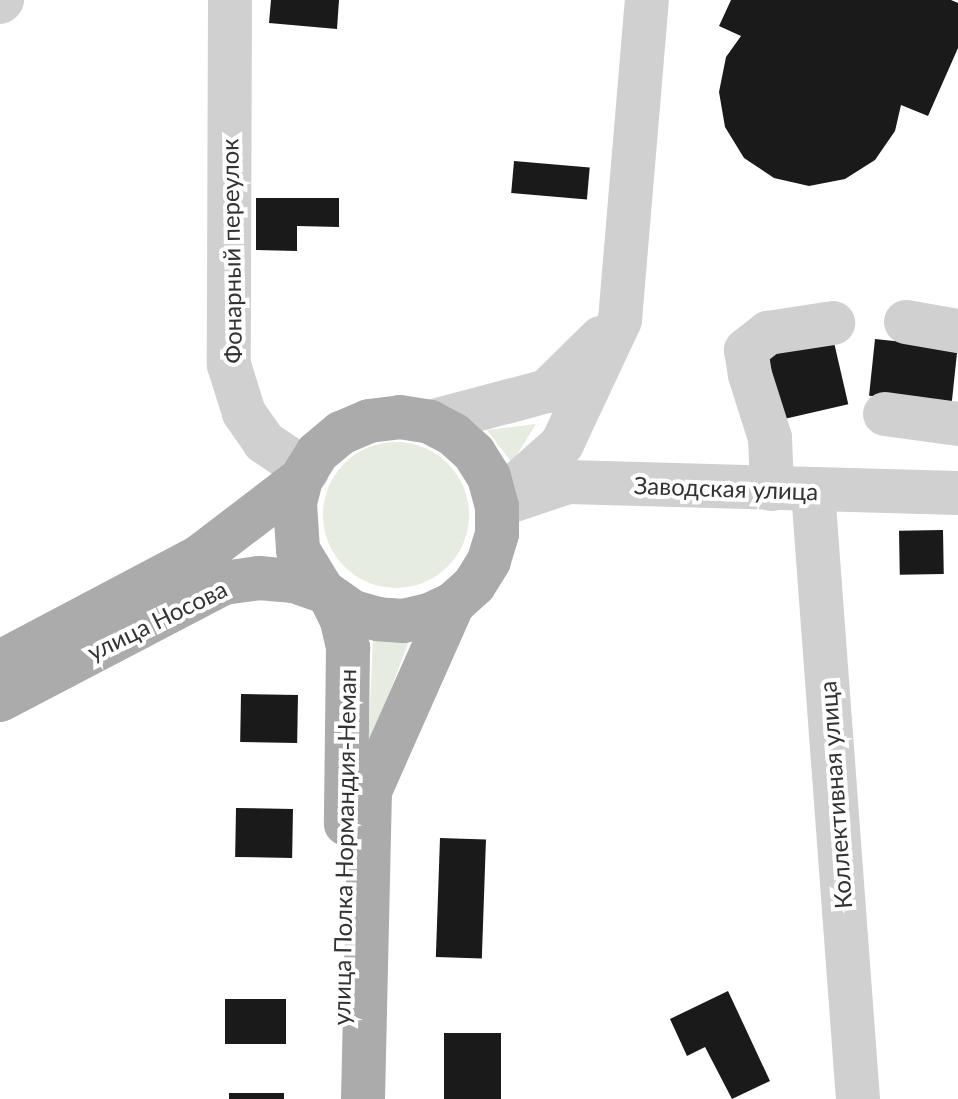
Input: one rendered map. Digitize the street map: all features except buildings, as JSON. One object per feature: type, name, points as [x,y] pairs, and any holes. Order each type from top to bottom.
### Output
[{"type":"main road","points":[[400,417],[430,422],[454,435],[474,453],[489,477],[497,504],[497,534],[489,561],[474,585],[453,604],[429,615],[391,620],[353,612],[327,594],[298,550],[295,503],[304,475],[317,453],[341,433],[369,421],[400,417]]},
{"type":"main road","name":"улица Носова","points":[[0,662],[199,557],[304,475]]},
{"type":"main road","name":"улица Носова","points":[[0,700],[224,583],[259,578],[294,581],[327,594]]},
{"type":"main road","name":"улица Полка Нормандия-Неман","points":[[327,594],[342,621],[348,648],[349,736],[338,1099]]},
{"type":"main road","name":"улица Полка Нормандия-Неман","points":[[363,1099],[370,791],[453,604]]},
{"type":"street","name":"Фонарный переулок","points":[[230,0],[229,365],[244,413],[264,442],[304,475]]},
{"type":"street","points":[[497,504],[562,444],[620,320],[647,0]]},
{"type":"street","points":[[430,422],[547,391],[620,320]]},
{"type":"street","points":[[906,322],[958,331]]},
{"type":"street","name":"Коллективная улица","points":[[833,323],[768,333],[746,350],[750,375],[770,438],[792,490],[858,1099]]},
{"type":"street","points":[[885,414],[958,424]]},
{"type":"street","name":"Заводская улица","points":[[497,504],[568,482],[958,493]]},
{"type":"shaded area","points":[[536,424],[512,463],[487,430]]},
{"type":"shaded area","points":[[396,442],[424,447],[448,463],[464,487],[469,515],[464,543],[448,567],[424,583],[396,588],[368,583],[344,567],[328,543],[323,515],[328,487],[344,463],[368,447]]},
{"type":"shaded area","points":[[373,638],[409,641],[368,749]]}]
